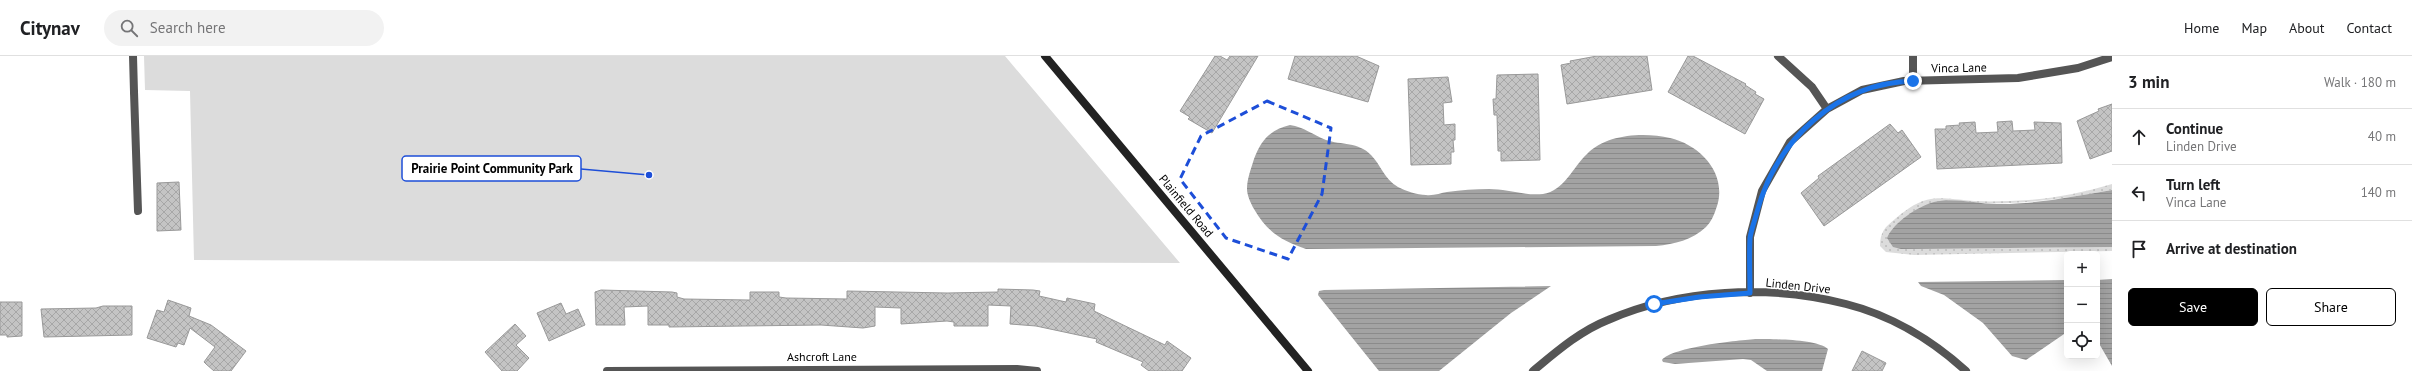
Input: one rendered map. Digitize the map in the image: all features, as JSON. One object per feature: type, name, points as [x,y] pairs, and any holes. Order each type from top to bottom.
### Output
[{"type":"main road","name":"Plainfield Road","points":[[1045,56],[1308,371]]},
{"type":"street","points":[[133,56],[138,211]]},
{"type":"street","points":[[1778,56],[1812,87],[1827,109]]},
{"type":"street","points":[[1913,56],[1913,81]]},
{"type":"street","name":"Vinca Lane","points":[[1750,293],[1750,237],[1762,191],[1790,142],[1827,109],[1862,90],[1913,81],[2018,78],[2078,68],[2112,57]]},
{"type":"street","name":"Linden Drive","points":[[1533,371],[1580,335],[1606,320],[1630,311],[1676,299],[1750,293],[1824,299],[1870,312],[1903,327],[1929,342],[1966,371]]},
{"type":"street","name":"Ashcroft Lane","points":[[607,371],[1017,369],[1037,371]]},
{"type":"highlighted area","points":[[1267,101],[1331,128],[1322,194],[1288,259],[1226,238],[1180,179],[1201,136]]},
{"type":"shaded area","points":[[144,56],[1005,56],[1180,263],[194,260],[190,91],[145,90]]},
{"type":"shaded area","points":[[1290,125],[1304,129],[1332,142],[1350,144],[1361,148],[1371,155],[1393,184],[1412,192],[1429,195],[1484,189],[1543,194],[1557,188],[1568,178],[1587,154],[1604,142],[1626,136],[1660,136],[1670,138],[1692,147],[1710,163],[1719,185],[1719,196],[1711,221],[1701,231],[1676,243],[1656,246],[1306,249],[1282,239],[1270,230],[1254,209],[1247,191],[1249,174],[1254,159],[1263,141],[1277,130]]},
{"type":"shaded area","points":[[2112,184],[2112,190],[2051,200],[1990,203],[1948,200],[1901,249],[2112,247],[2112,251],[1914,255],[1886,252],[1880,246],[1882,233],[1888,225],[1906,210],[1924,201],[1941,198],[1981,201],[2029,200],[2050,198],[2092,190]]},
{"type":"shaded area","points":[[2112,190],[2112,247],[1901,249],[1893,247],[1887,238],[1890,232],[1900,221],[1920,207],[1934,202],[1950,200],[1993,204],[2015,204]]},
{"type":"shaded area","points":[[2112,279],[2112,366],[2100,345],[2100,280]]},
{"type":"shaded area","points":[[2064,280],[2064,334],[2026,360],[2012,356],[1983,323],[1944,295],[1921,286],[1918,282]]},
{"type":"shaded area","points":[[1551,286],[1511,313],[1439,371],[1379,371],[1318,295],[1319,291],[1324,290]]},
{"type":"shaded area","points":[[1757,339],[1805,341],[1822,346],[1828,349],[1822,371],[1767,371],[1751,360],[1743,359],[1675,364],[1663,362],[1662,360],[1668,355],[1692,348]]},
{"type":"building","points":[[1215,56],[1220,56],[1227,60],[1230,56],[1258,56],[1212,133],[1188,119],[1190,117],[1180,111]]},
{"type":"building","points":[[1295,56],[1356,56],[1379,66],[1368,102],[1288,79]]},
{"type":"building","points":[[1597,56],[1647,56],[1652,90],[1567,104],[1561,65],[1571,63],[1570,61]]},
{"type":"building","points":[[1688,56],[1693,56],[1746,84],[1745,85],[1756,92],[1755,94],[1764,99],[1745,134],[1668,92]]},
{"type":"building","points":[[1538,74],[1540,160],[1501,161],[1501,151],[1498,151],[1497,115],[1494,115],[1493,99],[1496,99],[1497,75]]},
{"type":"building","points":[[1448,77],[1452,102],[1443,103],[1444,125],[1455,124],[1455,140],[1453,140],[1454,152],[1451,152],[1451,164],[1411,165],[1408,79]]},
{"type":"building","points":[[2112,104],[2112,151],[2090,159],[2077,121],[2099,111],[2098,109]]},
{"type":"building","points":[[2012,121],[2013,131],[2035,130],[2034,122],[2061,123],[2062,163],[1937,169],[1935,129],[1946,129],[1946,126],[1975,122],[1976,133],[1998,132],[1997,122]]},
{"type":"building","points":[[1890,124],[1898,133],[1902,130],[1921,157],[1824,226],[1801,193],[1819,178],[1818,176]]},
{"type":"building","points":[[179,182],[181,230],[157,231],[157,183]]},
{"type":"building","points":[[998,289],[1040,291],[1039,296],[1066,302],[1067,298],[1095,304],[1094,311],[1165,345],[1167,341],[1191,358],[1182,371],[1149,371],[1141,365],[1143,362],[1096,342],[1097,339],[1036,326],[1010,324],[1011,306],[988,305],[988,326],[954,326],[954,322],[947,321],[901,324],[901,308],[875,307],[875,326],[863,328],[821,325],[669,327],[669,325],[648,325],[648,306],[624,307],[625,325],[596,325],[595,292],[601,290],[672,292],[677,293],[677,297],[684,299],[750,300],[750,292],[779,292],[779,297],[786,298],[847,299],[847,291],[947,293],[998,292]]},
{"type":"building","points":[[168,300],[191,308],[189,316],[211,325],[246,351],[231,371],[214,371],[204,362],[215,347],[190,328],[184,345],[178,343],[176,347],[147,338],[157,310],[164,312]]},
{"type":"building","points":[[0,302],[22,302],[22,336],[7,337],[7,335],[0,335]]},
{"type":"building","points":[[561,303],[566,314],[578,309],[585,325],[549,341],[537,313]]},
{"type":"building","points":[[103,306],[132,306],[132,335],[44,337],[41,309],[96,308]]},
{"type":"building","points":[[515,324],[526,336],[516,345],[529,358],[517,371],[502,371],[485,352]]},
{"type":"building","points":[[1862,351],[1886,363],[1882,371],[1852,371]]},
{"type":"place","name":"Prairie Point Community Park","points":[[649,175]]},
{"type":"route","points":[[1654,304],[1676,299],[1750,293],[1750,237],[1762,191],[1790,142],[1827,109],[1862,90],[1904,81],[1913,81]]}]
